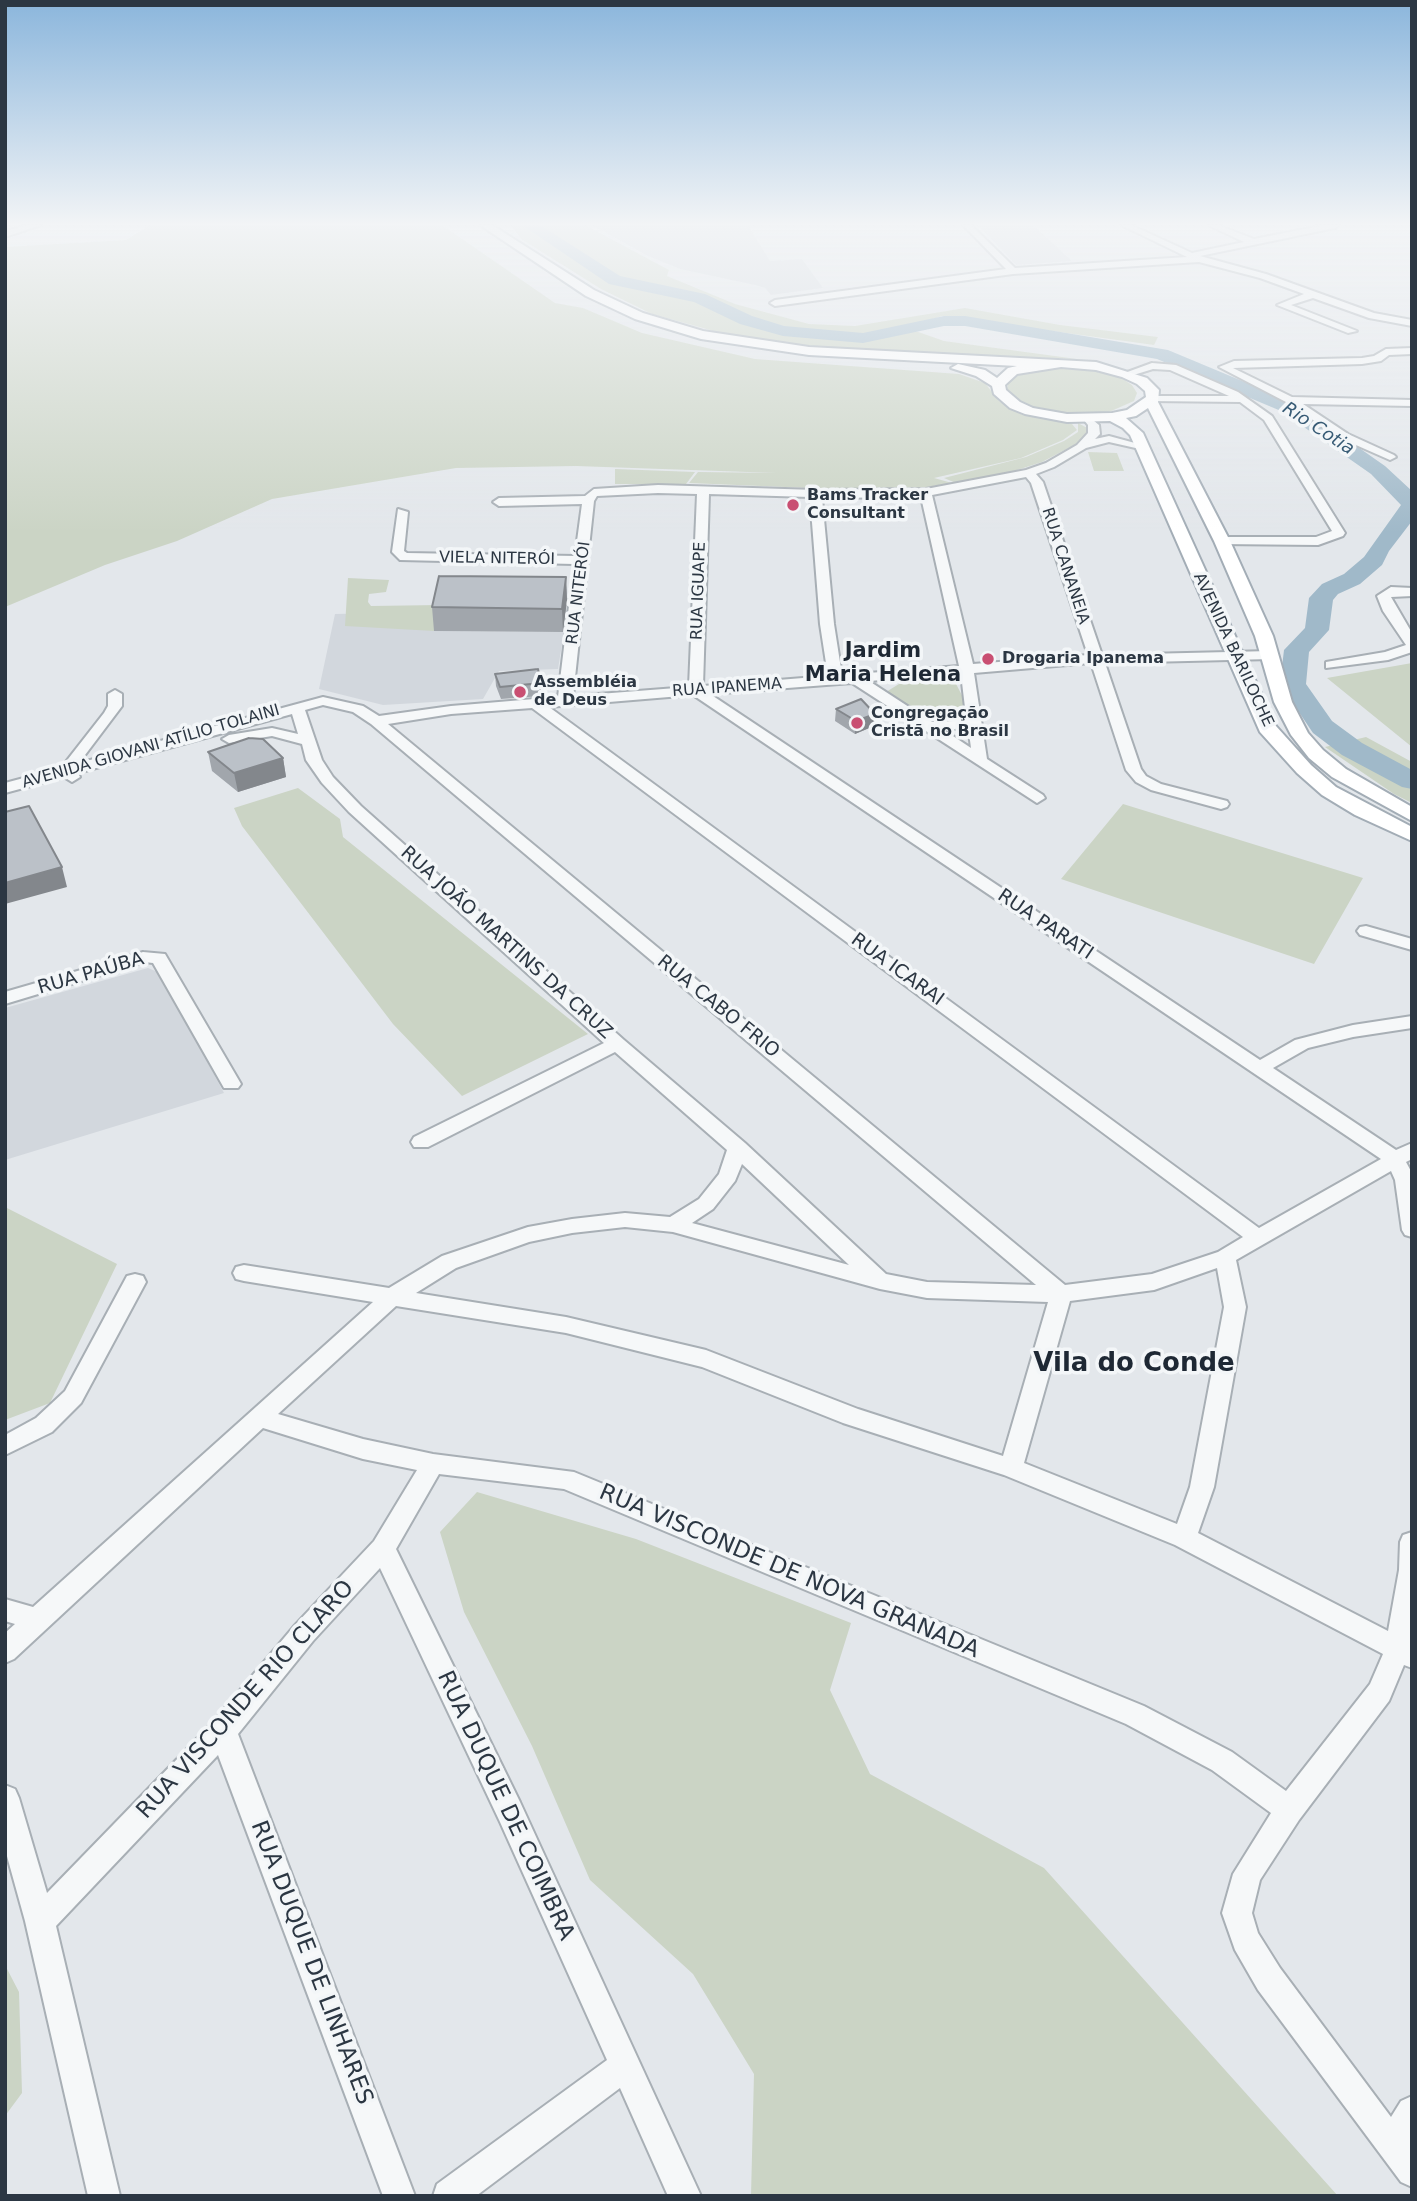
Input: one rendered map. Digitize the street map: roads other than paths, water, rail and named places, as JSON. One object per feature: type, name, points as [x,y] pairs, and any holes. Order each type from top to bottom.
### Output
[{"type":"main road","points":[[641,328],[719,347],[778,357],[959,368],[980,373],[998,384],[1005,398],[1030,411],[1088,419],[1131,413],[1152,401]]},
{"type":"main road","points":[[677,328],[701,335],[809,351],[1096,366],[1127,374]]},
{"type":"main road","points":[[998,384],[1013,372],[1045,364]]},
{"type":"main road","name":"AVENIDA BARILOCHE","points":[[1127,374],[1142,381],[1152,390],[1152,401],[1222,541],[1271,655],[1271,665],[1283,702],[1300,735],[1316,754],[1361,788],[1412,815]]},
{"type":"main road","name":"AVENIDA BARILOCHE","points":[[1112,417],[1133,429],[1267,727],[1304,769],[1329,791],[1362,811],[1412,835]]},
{"type":"street","points":[[1343,328],[1352,331]]},
{"type":"street","points":[[1390,457],[1344,436],[1287,400],[1224,368],[1234,364],[1362,361],[1377,359],[1386,352],[1412,351]]},
{"type":"street","points":[[1127,374],[1152,366],[1167,366],[1245,399],[1268,418],[1339,533],[1318,541],[1222,541]]},
{"type":"street","points":[[1152,401],[1245,399],[1412,403]]},
{"type":"street","points":[[1081,447],[1094,434],[1093,425],[1088,419]]},
{"type":"street","points":[[499,502],[703,491],[926,493],[1029,472],[1050,465],[1081,447],[1109,439],[1140,446]]},
{"type":"street","name":"RUA CANANEIA","points":[[1029,472],[1040,492],[1129,758],[1141,779],[1156,787],[1221,804]]},
{"type":"street","name":"RUA IGUAPE","points":[[696,691],[703,491]]},
{"type":"street","points":[[926,493],[967,670],[980,760]]},
{"type":"street","points":[[816,494],[825,612],[836,680]]},
{"type":"street","name":"RUA NITERÓI","points":[[565,701],[582,560],[594,496]]},
{"type":"street","name":"VIELA NITERÓI","points":[[402,512],[398,552],[400,555],[412,558],[582,560]]},
{"type":"street","points":[[1331,665],[1388,656],[1411,642],[1384,596],[1396,590],[1412,592]]},
{"type":"street","name":"RUA IPANEMA","points":[[376,721],[565,701],[1095,659],[1271,655]]},
{"type":"street","points":[[856,679],[1037,798]]},
{"type":"street","name":"RUA PARATI","points":[[696,691],[1259,1068],[1403,1155]]},
{"type":"street","points":[[71,776],[68,767],[111,714],[115,706],[115,694]]},
{"type":"street","points":[[299,713],[314,702],[346,705],[376,721]]},
{"type":"street","name":"RUA ICARAI","points":[[536,704],[1257,1237]]},
{"type":"street","name":"AVENIDA GIOVANI ATÍLIO TOLAINI","points":[[5,799],[71,776],[299,713]]},
{"type":"street","name":"RUA JOÃO MARTINS DA CRUZ","points":[[299,713],[314,760],[327,780],[355,809],[617,1044],[738,1148],[880,1281]]},
{"type":"street","points":[[929,727],[955,725],[974,718]]},
{"type":"street","name":"RUA CABO FRIO","points":[[376,721],[1060,1294]]},
{"type":"street","name":"AVENIDA GIOVANI ATÍLIO TOLAINI","points":[[5,788],[71,776],[256,733],[285,733],[306,741]]},
{"type":"street","points":[[1366,931],[1412,945]]},
{"type":"street","name":"RUA PAÚBA","points":[[5,998],[143,957],[159,958],[230,1084]]},
{"type":"street","points":[[1259,1068],[1302,1044],[1353,1031],[1412,1022]]},
{"type":"street","points":[[421,1142],[617,1044]]},
{"type":"street","points":[[673,1225],[706,1204],[728,1176],[738,1148]]},
{"type":"street","points":[[5,1651],[392,1297],[449,1262],[528,1235],[572,1226],[625,1220],[673,1225],[880,1281],[927,1290],[1060,1294],[1154,1282],[1225,1257],[1403,1155],[1412,1230]]},
{"type":"street","points":[[1184,1538],[1202,1487],[1235,1307],[1225,1257]]},
{"type":"street","points":[[244,1273],[566,1325],[706,1359],[851,1416],[1011,1468],[1184,1538],[1405,1652]]},
{"type":"street","points":[[5,1446],[44,1426],[73,1397],[135,1282]]},
{"type":"street","points":[[1011,1468],[1060,1294]]},
{"type":"street","name":"RUA VISCONDE DE NOVA GRANADA","points":[[260,1418],[363,1448],[433,1464],[566,1479],[1135,1715],[1222,1761],[1289,1810]]},
{"type":"street","name":"RUA VISCONDE RIO CLARO","points":[[40,1921],[223,1731],[304,1633],[383,1548],[433,1464]]},
{"type":"street","points":[[1412,1542],[1405,1652],[1380,1692],[1289,1810],[1247,1874],[1237,1913],[1245,1940],[1269,1979],[1412,2171]]},
{"type":"street","name":"RUA DUQUE DE COIMBRA","points":[[383,1548],[510,1812],[685,2196]]},
{"type":"street","points":[[5,1610],[37,1619]]},
{"type":"street","name":"RUA DUQUE DE LINHARES","points":[[223,1731],[399,2196]]},
{"type":"street","points":[[5,1798],[40,1921],[104,2196]]},
{"type":"street","points":[[449,2196],[624,2066]]},
{"type":"street","points":[[1393,2144],[1412,2112]]},
{"type":"waterway","name":"Rio Cotia","points":[[772,328],[863,338],[912,328]]},
{"type":"waterway","name":"Rio Cotia","points":[[1005,328],[1161,354],[1288,407],[1378,470],[1412,504]]},
{"type":"waterway","name":"Rio Cotia","points":[[1412,506],[1378,550],[1374,560],[1352,579],[1330,589],[1321,598],[1317,630],[1297,650],[1293,684],[1322,727],[1352,749],[1412,781]]},
{"type":"place","name":"Bams Tracker Consultant","points":[[793,505]]},
{"type":"place","name":"Drogaria Ipanema","points":[[988,659]]},
{"type":"place","name":"Assembléia de Deus","points":[[520,692]]},
{"type":"place","name":"Congregação Cristã no Brasil","points":[[857,723]]},
{"type":"district","name":"Jardim Maria Helena","points":[[883,664]]},
{"type":"district","name":"Vila do Conde","points":[[1134,1364]]}]
